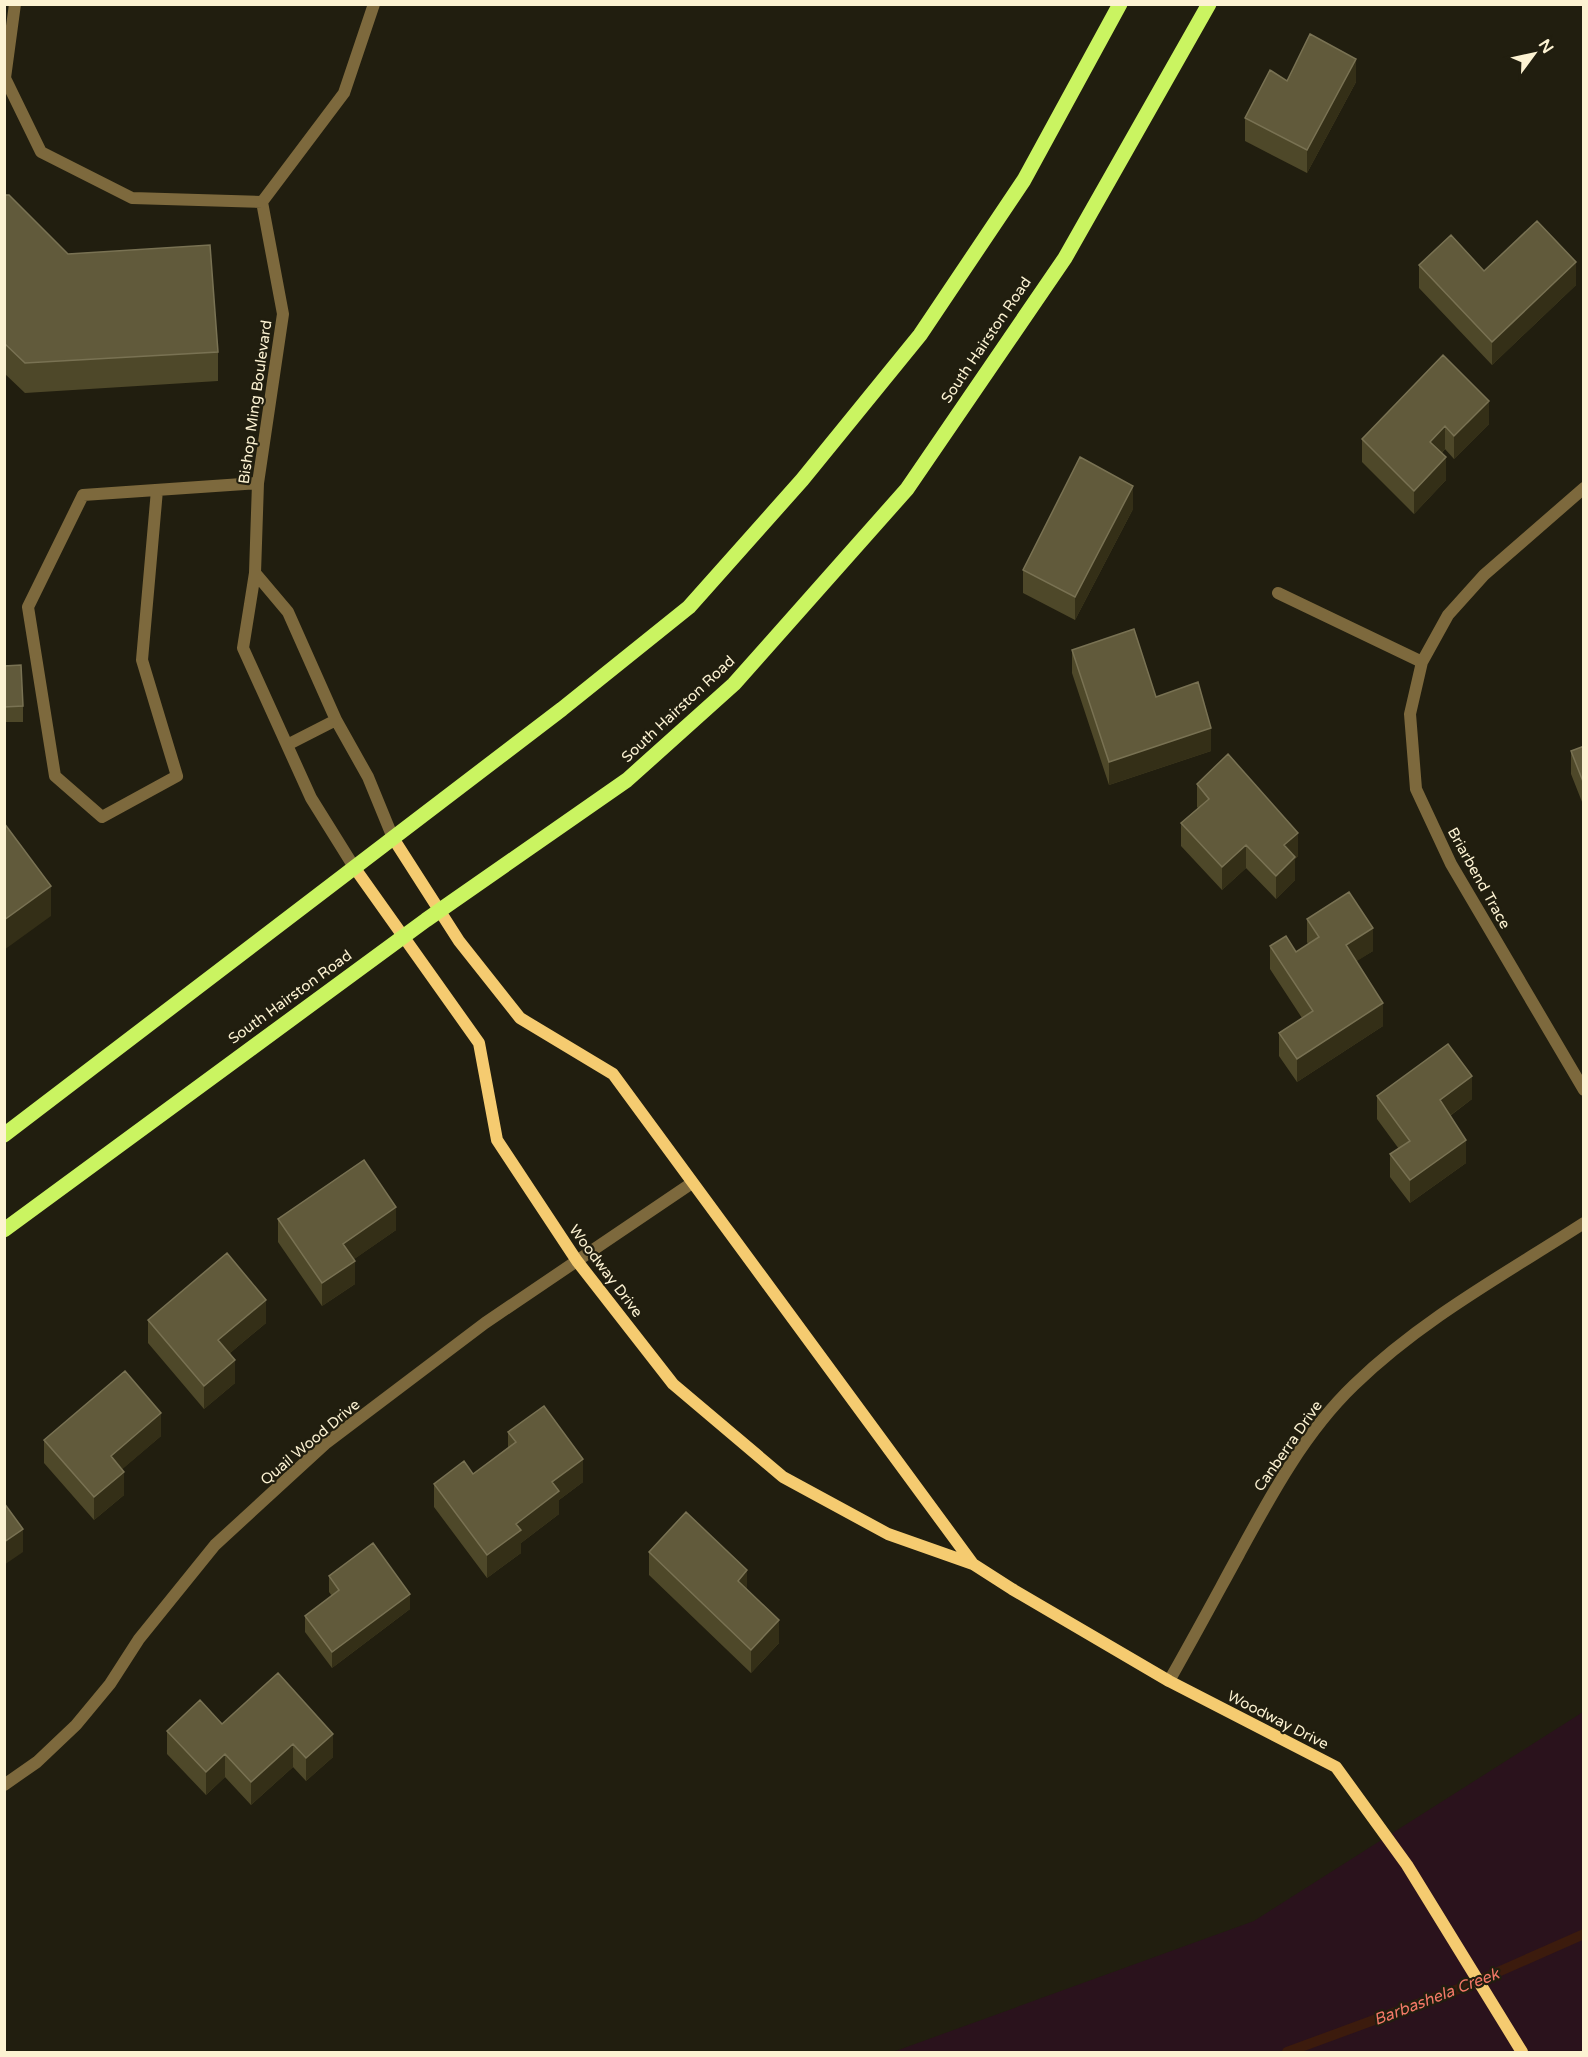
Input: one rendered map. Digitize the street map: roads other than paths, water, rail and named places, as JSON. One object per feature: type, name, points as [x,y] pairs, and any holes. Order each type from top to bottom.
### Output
[{"type":"main road","points":[[4,1135],[562,709],[688,607],[802,480],[920,335],[1024,180],[1120,4]]},
{"type":"main road","name":"South Hairston Road","points":[[4,1230],[403,937],[627,780],[734,684],[907,489],[1065,258],[1209,4]]},
{"type":"street","points":[[15,4],[5,78],[41,152],[132,198],[262,202],[344,93],[374,4]]},
{"type":"street","name":"Bishop Ming Boulevard","points":[[262,202],[283,314],[258,483],[255,573],[243,648],[311,798],[354,867]]},
{"type":"street","points":[[157,490],[142,660],[177,776],[102,818],[55,776],[27,607],[83,495],[258,483]]},
{"type":"street","name":"Briarbend Trace","points":[[1584,488],[1484,575],[1448,615],[1422,662],[1410,714],[1416,789],[1451,864],[1584,1090]]},
{"type":"street","points":[[255,573],[288,612],[336,720],[368,777],[393,838]]},
{"type":"street","points":[[1278,593],[1422,662]]},
{"type":"street","points":[[287,745],[336,720]]},
{"type":"street","name":"Woodway Drive","points":[[393,838],[459,941],[520,1018],[613,1074],[974,1564]]},
{"type":"street","name":"Woodway Drive","points":[[354,867],[479,1042],[497,1140],[577,1261],[673,1384],[783,1477],[888,1534],[974,1564],[1012,1589],[1169,1681],[1336,1767],[1407,1865],[1522,2052]]},
{"type":"street","name":"Quail Wood Drive","points":[[4,1785],[37,1762],[76,1725],[110,1684],[139,1639],[215,1545],[325,1444],[485,1323],[692,1183]]},
{"type":"street","name":"Canberra Drive","points":[[1169,1681],[1268,1502],[1317,1427],[1352,1387],[1392,1350],[1484,1285],[1584,1223]]},
{"type":"waterway","name":"Barbashela Creek","points":[[1287,2052],[1464,1987],[1584,1934]]}]
